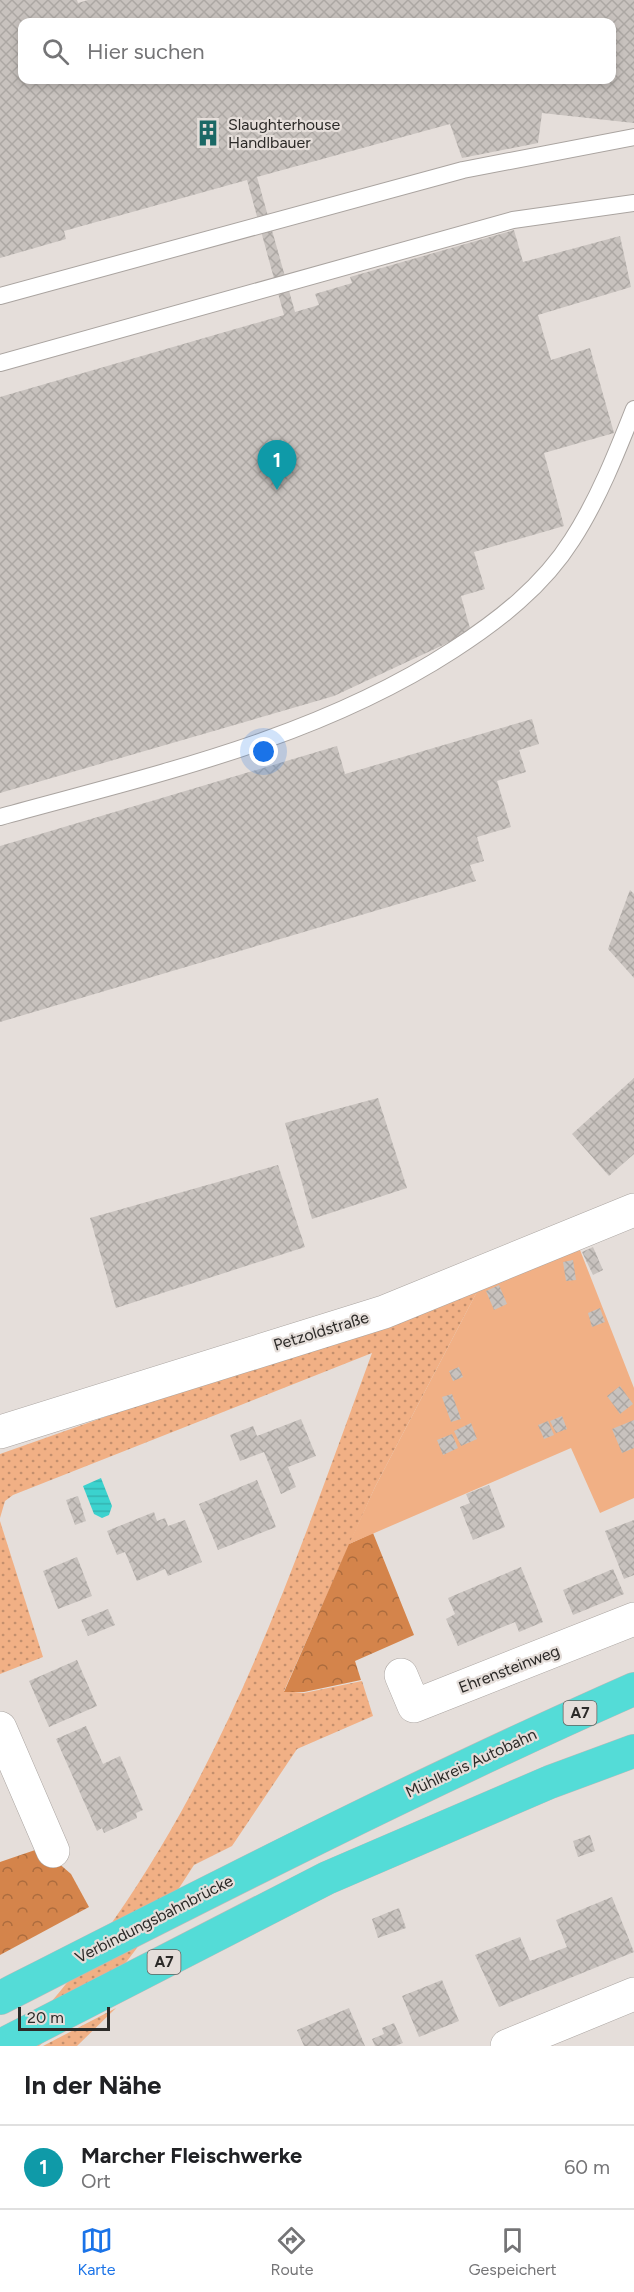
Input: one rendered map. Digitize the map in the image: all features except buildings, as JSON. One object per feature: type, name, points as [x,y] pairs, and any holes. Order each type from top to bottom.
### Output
[{"type":"highway","name":"Mühlkreis Autobahn","points":[[309,1841],[527,1736],[634,1689]]},
{"type":"highway","name":"A7","points":[[0,2046],[327,1878],[550,1782],[634,1751]]},
{"type":"highway","name":"Verbindungsbahnbrücke","points":[[0,1998],[309,1841]]},
{"type":"street","name":"Petzoldstraße","points":[[0,1432],[384,1312],[634,1210]]},
{"type":"street","name":"Ehrensteinweg","points":[[401,1676],[414,1706],[634,1619]]},
{"type":"street","points":[[0,1728],[53,1851]]},
{"type":"street","points":[[507,2046],[634,1994]]},
{"type":"lane","points":[[0,296],[463,170],[634,137]]},
{"type":"lane","points":[[0,363],[513,220],[634,202]]},
{"type":"lane","points":[[0,817],[228,753],[305,726],[357,704],[445,656],[512,608],[546,573],[572,540],[634,409]]},
{"type":"shaded area","points":[[580,1250],[634,1388],[634,1498],[600,1513],[571,1448],[349,1544],[375,1487],[481,1284]]},
{"type":"shaded area","points":[[481,1284],[375,1487],[284,1691],[304,1693],[362,1681],[373,1716],[297,1749],[232,1846],[194,1865],[161,1916],[106,1989],[39,2046],[9,2046],[51,2002],[113,1921],[156,1855],[194,1787],[261,1646],[372,1353],[13,1495],[5,1501],[0,1518],[0,1454]]},
{"type":"shaded area","points":[[0,1521],[43,1657],[0,1674]]},
{"type":"shaded area","points":[[116,2008],[77,2046],[43,2046]]},
{"type":"green space","points":[[373,1533],[414,1635],[355,1661],[361,1680],[304,1692],[284,1692],[349,1544]]},
{"type":"green space","points":[[41,1848],[71,1874],[89,1907],[0,1955],[0,1862]]},
{"type":"water","points":[[101,1478],[112,1506],[109,1515],[102,1518],[94,1514],[83,1486]]},
{"type":"place","name":"Slaughterhouse Handlbauer","points":[[208,133]]},
{"type":"place","name":"Marcher Fleischwerke","points":[[277,490]]}]
